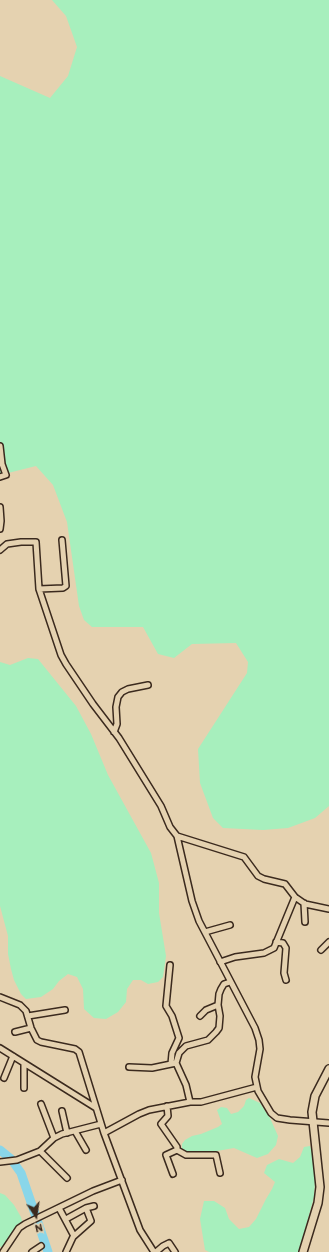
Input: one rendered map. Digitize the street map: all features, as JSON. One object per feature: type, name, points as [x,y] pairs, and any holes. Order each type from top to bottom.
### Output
[{"type":"street","points":[[0,446],[2,464],[6,475],[0,478]]},
{"type":"street","points":[[0,507],[2,521],[0,529]]},
{"type":"street","points":[[39,588],[63,588],[66,586],[62,540]]},
{"type":"street","points":[[0,550],[7,544],[36,542],[39,588],[62,655],[76,681],[114,732],[161,806],[170,827],[177,836],[195,911],[230,982],[255,1028],[260,1049],[255,1077],[257,1087],[271,1113],[277,1118],[329,1123]]},
{"type":"street","points":[[114,732],[117,724],[116,706],[118,697],[122,692],[128,689],[148,685]]},
{"type":"street","points":[[177,836],[244,857],[258,876],[285,884],[295,897],[304,903],[329,909]]},
{"type":"street","points":[[220,962],[264,953],[274,948],[295,897]]},
{"type":"street","points":[[304,903],[305,922]]},
{"type":"street","points":[[205,932],[230,925]]},
{"type":"street","points":[[276,942],[284,944],[286,948],[284,975],[286,980]]},
{"type":"street","points":[[321,950],[329,942]]},
{"type":"street","points":[[170,965],[166,1006],[172,1016],[179,1038],[172,1053],[173,1064],[186,1085],[190,1102]]},
{"type":"street","points":[[173,1064],[179,1053],[186,1046],[208,1040],[219,1028],[219,994],[224,984],[230,982]]},
{"type":"street","points":[[0,996],[20,1005],[26,1011],[35,1037],[41,1042],[65,1046],[79,1052],[104,1133],[140,1230],[155,1252],[169,1243],[175,1252]]},
{"type":"street","points":[[200,1016],[206,1010],[218,1005]]},
{"type":"street","points":[[28,1016],[65,1010]]},
{"type":"street","points":[[15,1032],[31,1028]]},
{"type":"street","points":[[0,1048],[96,1108]]},
{"type":"street","points":[[4,1078],[13,1056]]},
{"type":"street","points":[[24,1064],[24,1088]]},
{"type":"street","points":[[129,1067],[152,1068],[173,1064]]},
{"type":"street","points":[[303,1252],[318,1203],[320,1187],[312,1112],[315,1096],[329,1069]]},
{"type":"street","points":[[104,1133],[139,1114],[167,1106],[190,1102],[201,1102],[257,1087]]},
{"type":"street","points":[[40,1104],[54,1138]]},
{"type":"street","points":[[167,1106],[168,1116],[160,1124],[177,1147],[177,1150],[186,1155],[216,1155],[220,1173]]},
{"type":"street","points":[[62,1111],[67,1133]]},
{"type":"street","points":[[0,1162],[15,1160],[40,1151],[54,1138],[101,1124]]},
{"type":"street","points":[[75,1131],[86,1150]]},
{"type":"street","points":[[174,1174],[166,1154],[177,1150]]},
{"type":"street","points":[[40,1151],[67,1178]]},
{"type":"street","points":[[3,1252],[19,1228],[93,1191],[122,1180]]},
{"type":"street","points":[[66,1219],[86,1208],[94,1206]]},
{"type":"street","points":[[59,1208],[74,1236]]},
{"type":"street","points":[[66,1252],[74,1236],[91,1221],[86,1208]]},
{"type":"street","points":[[32,1252],[41,1246]]},
{"type":"green space","points":[[52,0],[329,0],[329,806],[315,818],[288,828],[263,830],[223,828],[213,818],[200,783],[198,749],[247,673],[248,662],[236,643],[192,644],[174,658],[158,654],[143,627],[92,627],[84,620],[79,606],[67,522],[53,485],[36,466],[0,475],[0,76],[50,98],[68,76],[77,47],[66,16]]},
{"type":"green space","points":[[28,658],[38,659],[76,706],[91,734],[108,775],[151,853],[159,883],[159,913],[166,956],[163,977],[158,982],[148,984],[141,980],[133,980],[127,989],[126,1002],[118,1012],[106,1019],[94,1018],[84,1009],[83,989],[77,977],[68,974],[59,981],[53,989],[41,997],[26,999],[21,994],[14,980],[11,969],[8,954],[8,936],[0,906],[0,662],[10,665]]},
{"type":"green space","points":[[249,1098],[260,1103],[270,1118],[278,1136],[276,1145],[268,1154],[257,1158],[234,1148],[194,1155],[182,1151],[182,1144],[185,1140],[222,1124],[217,1110],[221,1107],[227,1108],[231,1114],[238,1112]]},
{"type":"green space","points":[[310,1146],[313,1156],[315,1180],[314,1197],[299,1252],[209,1252],[205,1250],[200,1219],[204,1201],[214,1201],[225,1208],[229,1219],[239,1229],[249,1227],[256,1219],[275,1182],[264,1173],[267,1165],[279,1159],[293,1163],[300,1157],[304,1147]]},
{"type":"green space","points":[[0,1193],[5,1195],[14,1205],[22,1221],[3,1249],[0,1246]]},
{"type":"waterway","points":[[0,1150],[11,1159],[21,1173],[48,1252]]}]
